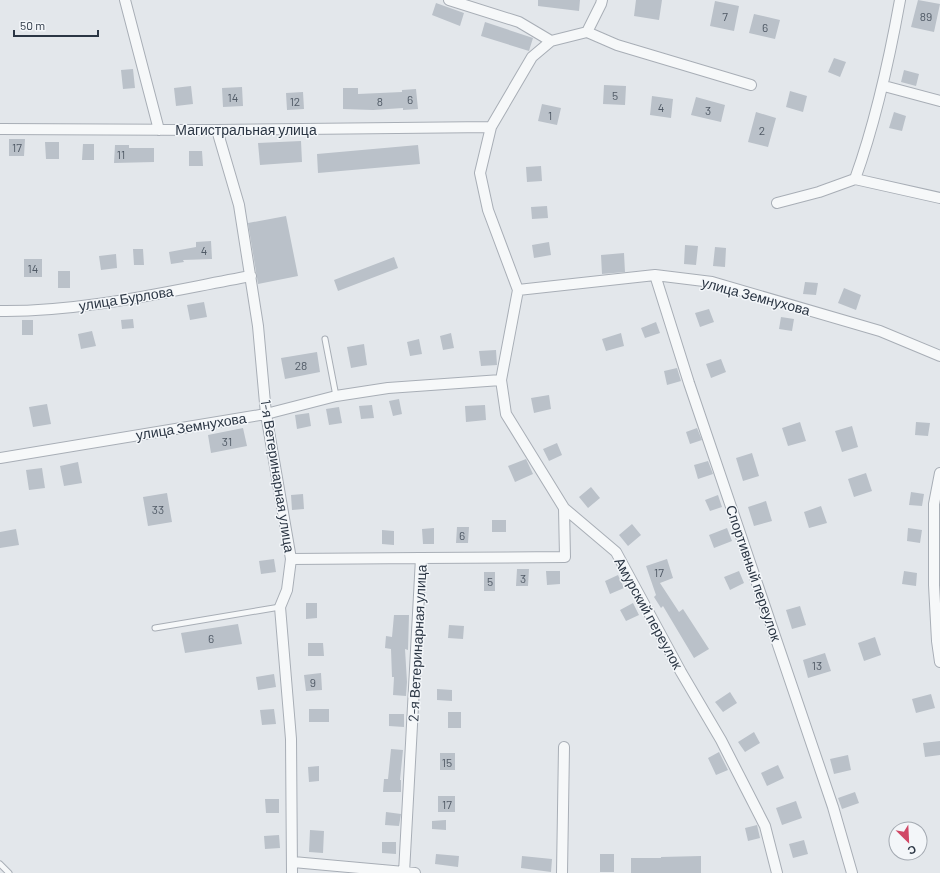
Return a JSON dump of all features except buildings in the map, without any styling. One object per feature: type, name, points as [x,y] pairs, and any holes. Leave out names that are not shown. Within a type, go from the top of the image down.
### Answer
[{"type":"street","points":[[125,0],[159,130]]},
{"type":"street","points":[[449,0],[519,22],[551,41]]},
{"type":"street","points":[[586,32],[602,0]]},
{"type":"street","points":[[855,179],[884,86],[900,0]]},
{"type":"street","points":[[518,290],[488,210],[480,173],[492,127],[532,57],[551,41],[586,32],[616,45],[751,85]]},
{"type":"street","points":[[884,86],[940,101]]},
{"type":"street","name":"Магистральная улица","points":[[0,129],[217,130],[492,127]]},
{"type":"street","name":"1-я Ветеринарная улица","points":[[217,130],[239,205],[258,326],[266,414],[291,559],[287,590],[280,607],[291,739],[292,873]]},
{"type":"street","points":[[777,203],[819,192],[855,179],[940,198]]},
{"type":"street","name":"улица Земнухова","points":[[518,290],[655,274],[712,282],[880,331],[940,356]]},
{"type":"street","name":"Спортивный переулок","points":[[655,274],[830,800],[852,873]]},
{"type":"street","name":"улица Бурлова","points":[[0,311],[86,306],[251,276]]},
{"type":"street","name":"Амурский переулок","points":[[518,290],[501,380],[506,414],[564,508],[616,552],[721,740],[765,826],[777,873]]},
{"type":"street","name":"улица Земнухова","points":[[0,458],[266,414],[336,396],[388,388],[501,380]]},
{"type":"street","points":[[940,473],[934,504],[934,585],[937,641],[940,662]]},
{"type":"street","name":"2-я Ветеринарная улица","points":[[404,872],[421,558],[565,557],[564,508]]},
{"type":"street","points":[[291,559],[421,558]]},
{"type":"street","points":[[562,873],[564,748]]},
{"type":"street","points":[[293,862],[415,873]]},
{"type":"lane","points":[[325,339],[336,396]]},
{"type":"lane","points":[[155,628],[280,607]]},
{"type":"lane","points":[[0,864],[9,873]]}]
